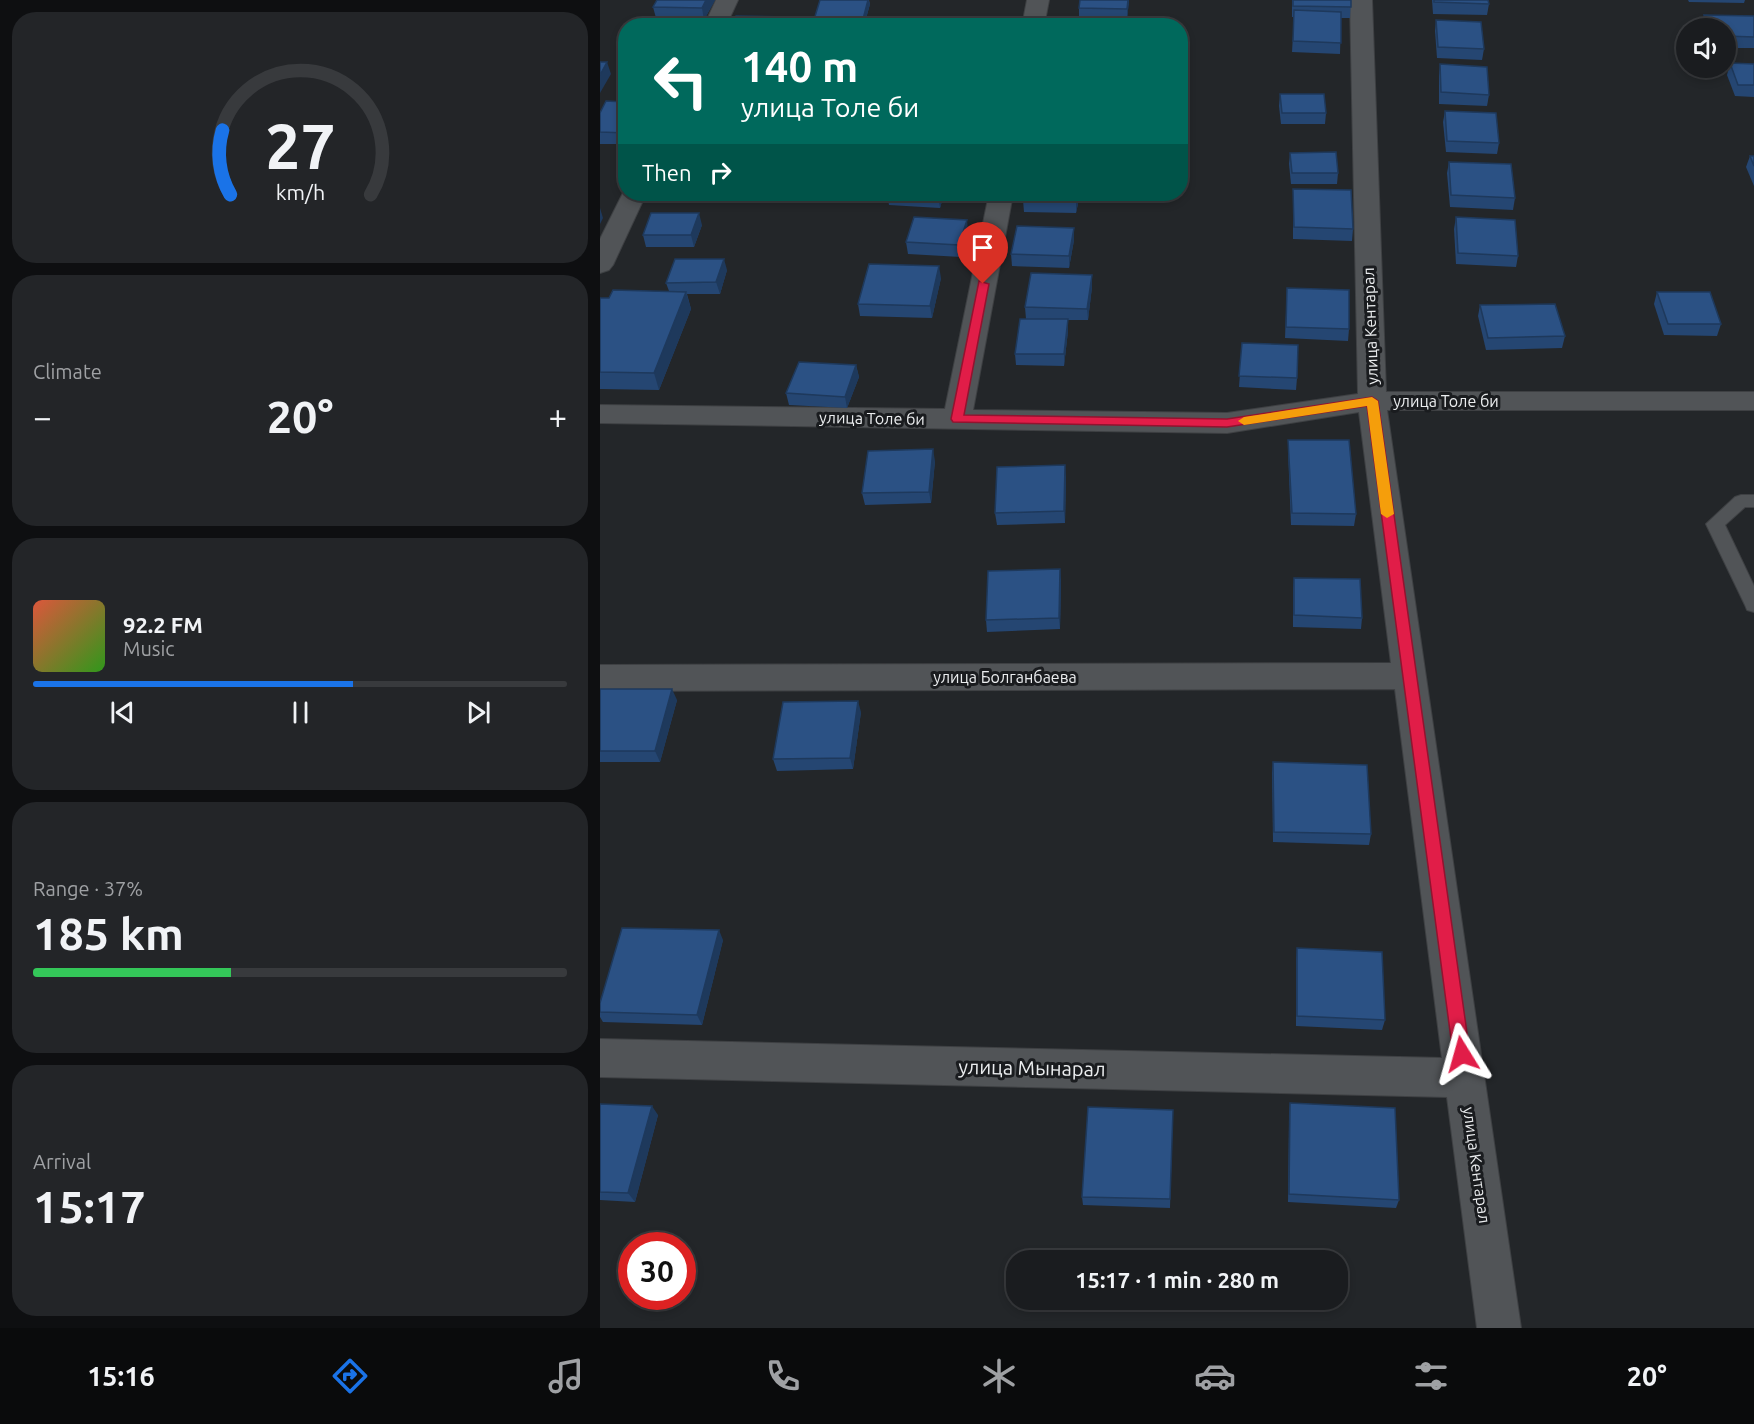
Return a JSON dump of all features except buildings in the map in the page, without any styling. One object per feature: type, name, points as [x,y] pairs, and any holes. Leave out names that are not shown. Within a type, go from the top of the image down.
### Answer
[{"type":"street","points":[[719,18],[727,0]]},
{"type":"street","points":[[1035,18],[1038,0]]},
{"type":"street","name":"улица Кентарал","points":[[1361,0],[1372,401],[1499,1328]]},
{"type":"street","points":[[600,265],[631,201]]},
{"type":"street","points":[[957,419],[999,201]]},
{"type":"street","name":"улица Толе би","points":[[600,414],[1227,423],[1372,401],[1754,401]]},
{"type":"street","name":"улица Болганбаева","points":[[600,678],[1410,676]]},
{"type":"street","name":"улица Мынарал","points":[[600,1058],[1465,1078]]},
{"type":"lane","points":[[1754,501],[1741,501],[1715,524],[1754,606]]},
{"type":"slow traffic","points":[[1244,421],[1372,401],[1387,514]]},
{"type":"route","points":[[983,284],[957,419],[1227,423],[1372,401],[1462,1054]]}]
